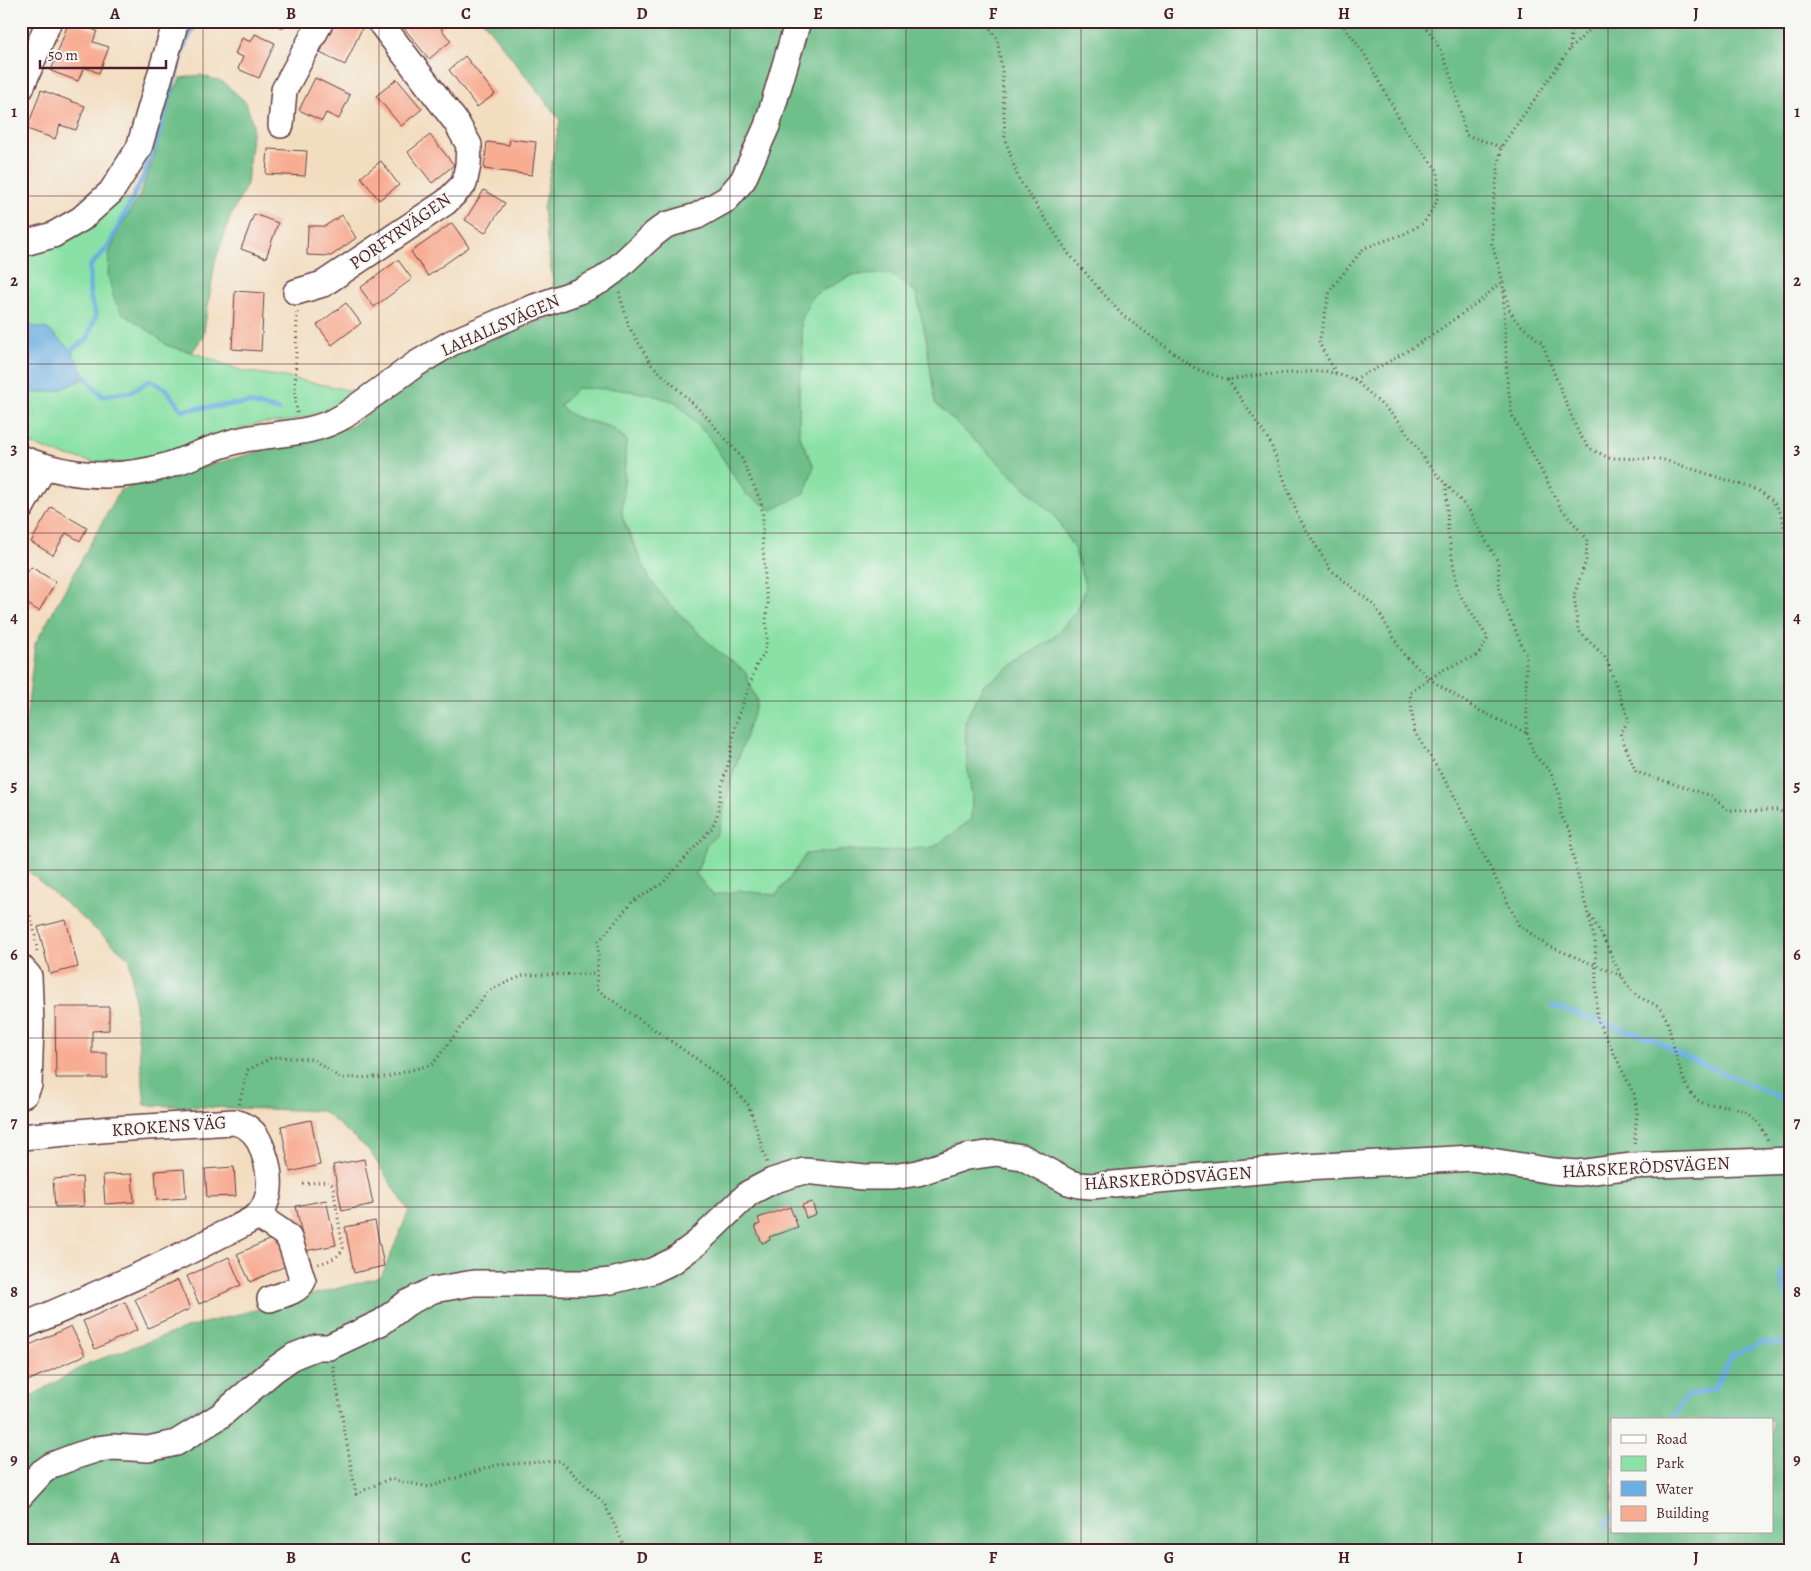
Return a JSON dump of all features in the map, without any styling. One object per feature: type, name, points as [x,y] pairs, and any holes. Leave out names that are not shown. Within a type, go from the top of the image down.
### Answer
[{"type":"street","points":[[21,88],[49,21]]},
{"type":"street","points":[[21,244],[53,235],[81,219],[111,192],[139,148],[176,21]]},
{"type":"street","points":[[281,125],[284,90],[321,21]]},
{"type":"street","name":"PORFYRVÄGEN","points":[[296,292],[323,284],[446,202],[464,184],[468,165],[469,145],[456,122],[379,21]]},
{"type":"street","name":"LAHALLSVÄGEN","points":[[21,458],[44,467],[95,475],[131,474],[167,466],[241,440],[316,429],[344,416],[416,364],[451,343],[512,316],[580,290],[613,272],[666,225],[707,211],[727,199],[743,180],[767,126],[798,21]]},
{"type":"street","points":[[21,508],[44,467]]},
{"type":"street","points":[[21,967],[29,976],[31,1024],[30,1085],[25,1094],[21,1096]]},
{"type":"street","name":"KROKENS VÄG","points":[[21,1137],[112,1129],[234,1122],[245,1125],[253,1132],[263,1149],[268,1169],[270,1184],[267,1201],[258,1216]]},
{"type":"street","name":"HÅRSKERÖDSVÄGEN","points":[[21,1495],[42,1472],[52,1465],[76,1456],[98,1449],[113,1447],[148,1448],[176,1443],[220,1416],[274,1370],[294,1356],[317,1347],[329,1347],[382,1322],[408,1303],[433,1290],[474,1283],[590,1283],[610,1281],[652,1271],[673,1261],[697,1243],[749,1193],[772,1181],[804,1171],[864,1177],[892,1177],[918,1173],[966,1157],[996,1153],[1022,1157],[1068,1182],[1091,1186],[1120,1185],[1305,1167],[1473,1158],[1552,1171],[1578,1173],[1632,1166],[1778,1161]]},
{"type":"street","points":[[21,1327],[171,1262],[258,1216],[289,1238],[303,1281],[301,1286],[296,1289],[270,1299]]},
{"type":"path","points":[[984,21],[997,38],[1002,70],[1005,138],[1018,178],[1069,254],[1122,315],[1196,369],[1228,380],[1257,375],[1324,371],[1354,379],[1398,420],[1427,463],[1469,510],[1498,562],[1500,595],[1526,655],[1527,733],[1534,755],[1550,771],[1559,793],[1561,816],[1572,834],[1571,849],[1595,941],[1597,1019],[1634,1094],[1637,1113],[1632,1166]]},
{"type":"path","points":[[1252,21],[1270,26],[1304,21]]},
{"type":"path","points":[[1336,374],[1319,342],[1330,290],[1364,248],[1404,234],[1424,223],[1437,200],[1438,171],[1406,131],[1364,53],[1340,21]]},
{"type":"path","points":[[1420,21],[1429,30],[1447,68],[1466,135],[1501,147]]},
{"type":"path","points":[[1569,21],[1571,31],[1570,49]]},
{"type":"path","points":[[1599,21],[1570,49],[1501,147],[1492,213],[1492,244],[1509,309],[1516,321],[1542,343],[1578,432],[1589,448],[1609,458],[1660,459],[1758,490],[1773,501],[1782,515],[1789,546],[1788,593],[1790,599]]},
{"type":"path","points":[[613,272],[629,327],[652,365],[705,415],[741,457],[761,502],[764,584],[768,603],[765,626],[767,638],[764,655],[757,664],[734,726],[730,758],[722,785],[717,816],[712,828],[663,883],[633,901],[599,941],[596,988],[698,1060],[734,1088],[749,1106],[772,1181]]},
{"type":"path","points":[[1354,379],[1378,368],[1411,348],[1478,302],[1503,281]]},
{"type":"path","points":[[1503,281],[1507,379],[1512,415],[1561,508],[1587,539],[1586,560],[1574,595],[1578,630],[1606,658],[1629,720],[1620,733],[1636,772],[1709,794],[1728,810],[1779,810],[1790,818]]},
{"type":"path","points":[[296,292],[298,308],[295,393],[299,432]]},
{"type":"path","points":[[1228,380],[1270,442],[1298,516],[1330,569],[1375,606],[1404,655],[1430,679],[1476,709],[1527,733]]},
{"type":"path","points":[[1446,484],[1448,532],[1458,592],[1488,638],[1478,655],[1441,670],[1410,694],[1414,731],[1452,792],[1519,925],[1548,946],[1622,976]]},
{"type":"path","points":[[1587,912],[1606,942],[1622,976],[1633,993],[1661,1010],[1667,1020],[1686,1086],[1695,1098],[1709,1105],[1741,1109],[1753,1117],[1762,1126],[1778,1161]]},
{"type":"path","points":[[234,1122],[248,1070],[273,1058],[312,1059],[340,1078],[386,1077],[433,1064],[488,991],[524,976],[596,974]]},
{"type":"path","points":[[300,1269],[336,1257],[342,1252],[343,1248],[341,1227],[331,1182],[303,1184]]},
{"type":"path","points":[[329,1347],[356,1494],[389,1478],[429,1487],[496,1465],[560,1461],[604,1503],[625,1547],[624,1550]]},
{"type":"green space","points":[[483,21],[1790,21],[1790,1550],[21,1550],[21,1402],[89,1363],[189,1327],[381,1277],[409,1211],[369,1150],[323,1111],[145,1105],[130,959],[21,865],[21,765],[35,644],[120,490],[352,426],[397,391],[462,351],[557,314],[543,209],[560,120]],"holes":[[[890,274],[916,292],[926,337],[935,403],[1055,516],[1075,550],[1086,588],[1078,609],[1054,637],[983,686],[965,721],[967,763],[972,798],[971,820],[934,847],[880,852],[851,850],[806,854],[776,895],[741,891],[713,895],[696,874],[707,844],[718,834],[732,776],[757,702],[745,672],[715,649],[668,603],[649,578],[622,516],[626,439],[610,427],[575,417],[559,406],[577,388],[616,389],[649,394],[676,402],[709,437],[746,494],[772,510],[805,493],[814,466],[799,436],[799,385],[803,362],[801,321],[812,296],[852,275]]]},
{"type":"green space","points":[[200,75],[223,82],[246,102],[253,125],[247,184],[230,218],[215,262],[203,337],[192,352],[168,346],[122,313],[114,299],[108,275],[109,254],[120,228],[138,199],[154,157],[172,94],[181,78]]},
{"type":"green space","points":[[138,199],[120,228],[109,254],[151,332],[168,346],[192,352],[243,371],[285,377],[362,393],[334,408],[290,421],[257,424],[176,451],[126,463],[95,462],[62,455],[21,440],[21,258],[65,240],[116,201]]},
{"type":"green space","points":[[890,274],[916,292],[926,337],[997,461],[1055,516],[1075,550],[1086,588],[1078,609],[1054,637],[983,686],[965,722],[967,763],[972,798],[971,820],[935,847],[880,852],[851,850],[806,854],[776,895],[741,891],[713,895],[696,874],[707,844],[718,834],[732,776],[757,702],[745,672],[715,649],[668,603],[649,578],[622,516],[626,439],[610,427],[575,417],[559,407],[577,388],[616,389],[649,394],[676,402],[709,437],[746,494],[814,466],[799,436],[799,385],[803,362],[801,321],[812,296],[852,275]]},
{"type":"water","points":[[21,324],[48,329],[71,350],[86,378],[57,391],[21,394]]},
{"type":"building","points":[[69,21],[97,31],[93,42],[109,47],[99,73],[84,67],[78,81],[51,71]]},
{"type":"building","points":[[269,21],[286,21],[283,28]]},
{"type":"building","points":[[335,21],[352,21],[363,26],[345,65],[320,53]]},
{"type":"building","points":[[412,21],[450,21],[441,29],[451,41],[429,59],[404,28]]},
{"type":"building","points":[[255,34],[275,43],[259,78],[238,69],[243,57],[235,54],[242,38],[251,42]]},
{"type":"building","points":[[465,56],[495,94],[477,107],[449,70]]},
{"type":"building","points":[[315,78],[350,95],[339,119],[326,113],[322,121],[299,110]]},
{"type":"building","points":[[397,79],[422,109],[401,126],[376,96]]},
{"type":"building","points":[[41,90],[85,106],[76,130],[60,125],[55,139],[27,129]]},
{"type":"building","points":[[430,135],[454,165],[432,183],[408,152]]},
{"type":"building","points":[[510,139],[536,142],[532,175],[484,169],[487,142],[509,145]]},
{"type":"building","points":[[268,149],[307,151],[305,176],[266,174]]},
{"type":"building","points":[[381,161],[399,185],[379,200],[361,177]]},
{"type":"building","points":[[484,190],[505,203],[485,233],[465,220]]},
{"type":"building","points":[[254,214],[278,223],[266,258],[241,249]]},
{"type":"building","points":[[342,215],[356,238],[331,256],[307,255],[308,226],[325,226]]},
{"type":"building","points":[[452,223],[469,247],[428,276],[411,252]]},
{"type":"building","points":[[398,260],[412,279],[374,307],[360,288]]},
{"type":"building","points":[[235,291],[264,293],[261,351],[232,349]]},
{"type":"building","points":[[346,303],[361,323],[332,345],[317,325]]},
{"type":"building","points":[[51,507],[87,528],[80,541],[66,533],[53,555],[31,542]]},
{"type":"building","points":[[31,567],[56,582],[39,611],[21,600],[21,583]]},
{"type":"building","points":[[66,920],[78,967],[50,974],[38,927]]},
{"type":"building","points":[[55,1007],[109,1007],[109,1030],[92,1031],[92,1053],[107,1053],[107,1078],[56,1078]]},
{"type":"building","points":[[311,1120],[320,1165],[290,1172],[281,1126]]},
{"type":"building","points":[[364,1159],[373,1204],[342,1211],[333,1165]]},
{"type":"building","points":[[234,1167],[236,1196],[207,1197],[205,1169]]},
{"type":"building","points":[[184,1169],[186,1198],[157,1200],[155,1171]]},
{"type":"building","points":[[132,1174],[134,1202],[105,1204],[103,1175]]},
{"type":"building","points":[[82,1177],[84,1206],[55,1207],[53,1179]]},
{"type":"building","points":[[326,1200],[336,1245],[305,1251],[296,1206]]},
{"type":"building","points":[[812,1202],[816,1214],[806,1218],[802,1205]]},
{"type":"building","points":[[790,1207],[798,1227],[769,1237],[770,1240],[762,1243],[755,1226],[760,1224],[758,1218]]},
{"type":"building","points":[[375,1221],[384,1266],[354,1273],[345,1227]]},
{"type":"building","points":[[280,1235],[292,1263],[250,1282],[237,1254]]},
{"type":"building","points":[[229,1257],[241,1285],[199,1304],[187,1276]]},
{"type":"building","points":[[178,1280],[190,1309],[148,1328],[135,1299]]},
{"type":"building","points":[[125,1302],[137,1330],[95,1349],[83,1321]]},
{"type":"building","points":[[71,1326],[85,1355],[21,1384],[21,1349]]},
{"type":"waterway","points":[[71,350],[87,339],[96,315],[90,296],[90,266],[109,246],[143,177],[156,143],[183,49],[197,21]]},
{"type":"waterway","points":[[86,378],[102,396],[131,392],[150,380],[166,389],[182,410],[250,403],[279,410]]},
{"type":"waterway","points":[[1552,1006],[1656,1040],[1677,1053],[1790,1102]]},
{"type":"waterway","points":[[1790,1259],[1780,1273],[1790,1305]]},
{"type":"waterway","points":[[1673,1418],[1685,1397],[1715,1388],[1732,1356],[1760,1343],[1784,1343],[1790,1336]]},
{"type":"waterway","points":[[1604,1526],[1611,1518]]}]
